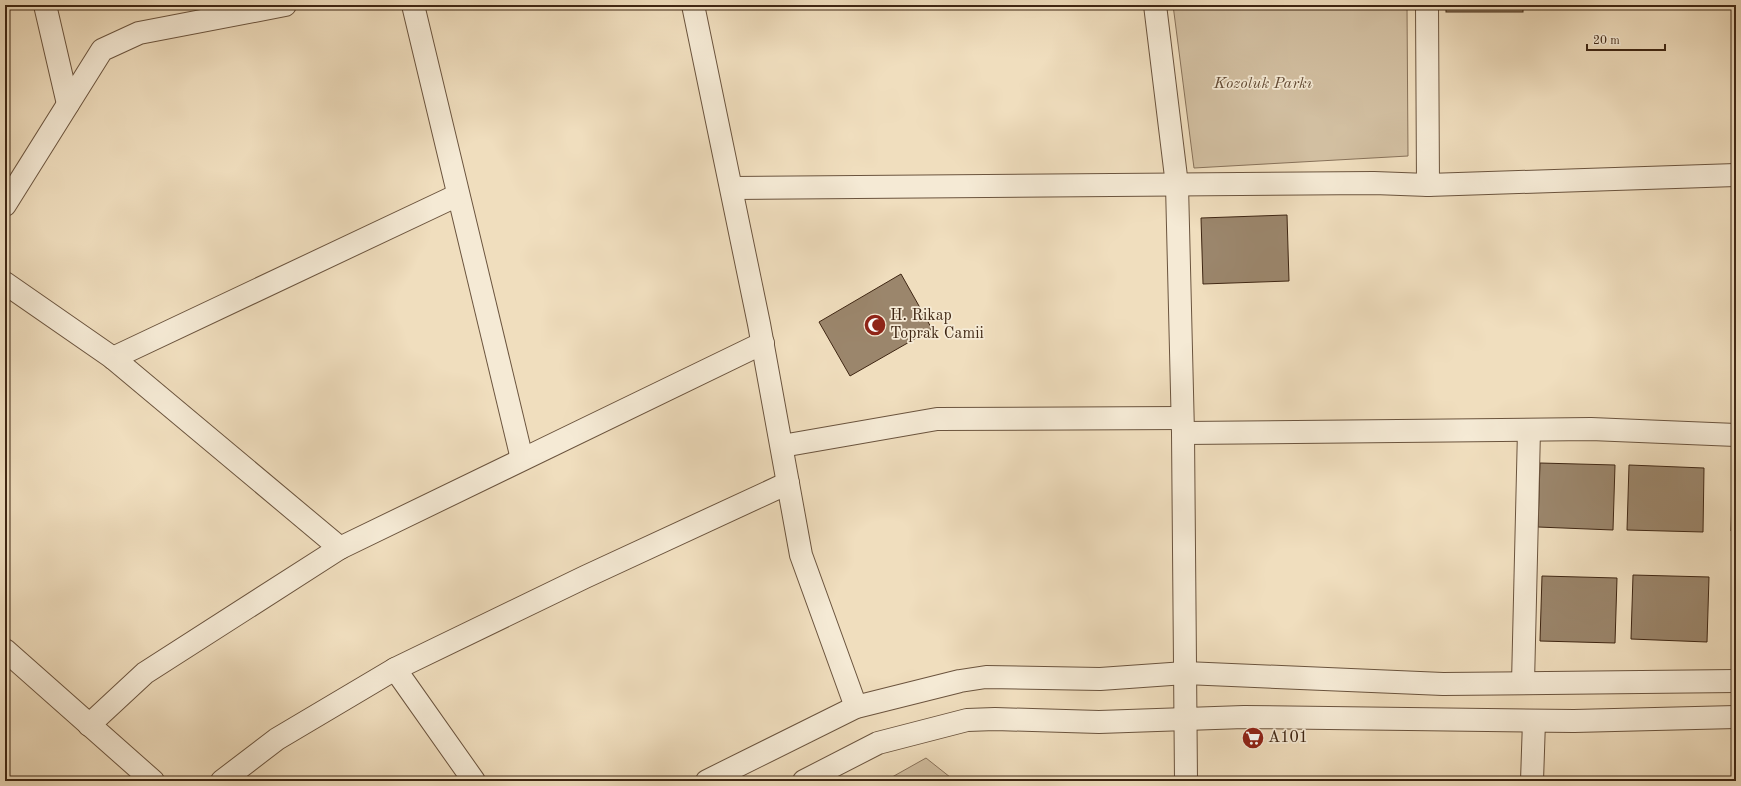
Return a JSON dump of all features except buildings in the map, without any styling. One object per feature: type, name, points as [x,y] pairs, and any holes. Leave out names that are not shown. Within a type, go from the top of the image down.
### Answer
[{"type":"street","points":[[45,5],[68,104]]},
{"type":"street","points":[[5,205],[102,50],[139,33],[285,5]]},
{"type":"street","points":[[413,5],[522,459]]},
{"type":"street","points":[[693,5],[732,188],[782,446],[801,555],[856,708]]},
{"type":"street","points":[[1155,5],[1177,185],[1182,426],[1186,781]]},
{"type":"street","points":[[1427,5],[1428,184]]},
{"type":"street","points":[[732,188],[1374,183],[1428,184],[1736,175]]},
{"type":"street","points":[[113,358],[458,195]]},
{"type":"street","points":[[5,283],[113,358],[340,548]]},
{"type":"street","points":[[89,725],[145,673],[340,548],[762,343]]},
{"type":"street","points":[[782,446],[937,419],[1182,426],[1529,430],[1591,429],[1736,435]]},
{"type":"street","points":[[1523,683],[1529,430]]},
{"type":"street","points":[[222,781],[277,739],[395,669],[585,577],[788,483]]},
{"type":"street","points":[[5,650],[153,781]]},
{"type":"street","points":[[395,669],[474,781]]},
{"type":"street","points":[[707,781],[856,708],[960,681],[986,677],[1100,679],[1185,673],[1443,684],[1736,681]]},
{"type":"street","points":[[804,781],[878,743],[967,720],[995,719],[1099,722],[1244,717],[1534,720],[1736,717]]},
{"type":"street","points":[[1532,781],[1534,720]]},
{"type":"green space","name":"Kozoluk Parkı","points":[[1173,5],[1407,5],[1408,156],[1194,168]]},
{"type":"green space","points":[[926,758],[955,781],[885,781]]},
{"type":"place","name":"H. Rikap Toprak Camii","points":[[875,325]]},
{"type":"place","name":"A101","points":[[1253,738]]}]
